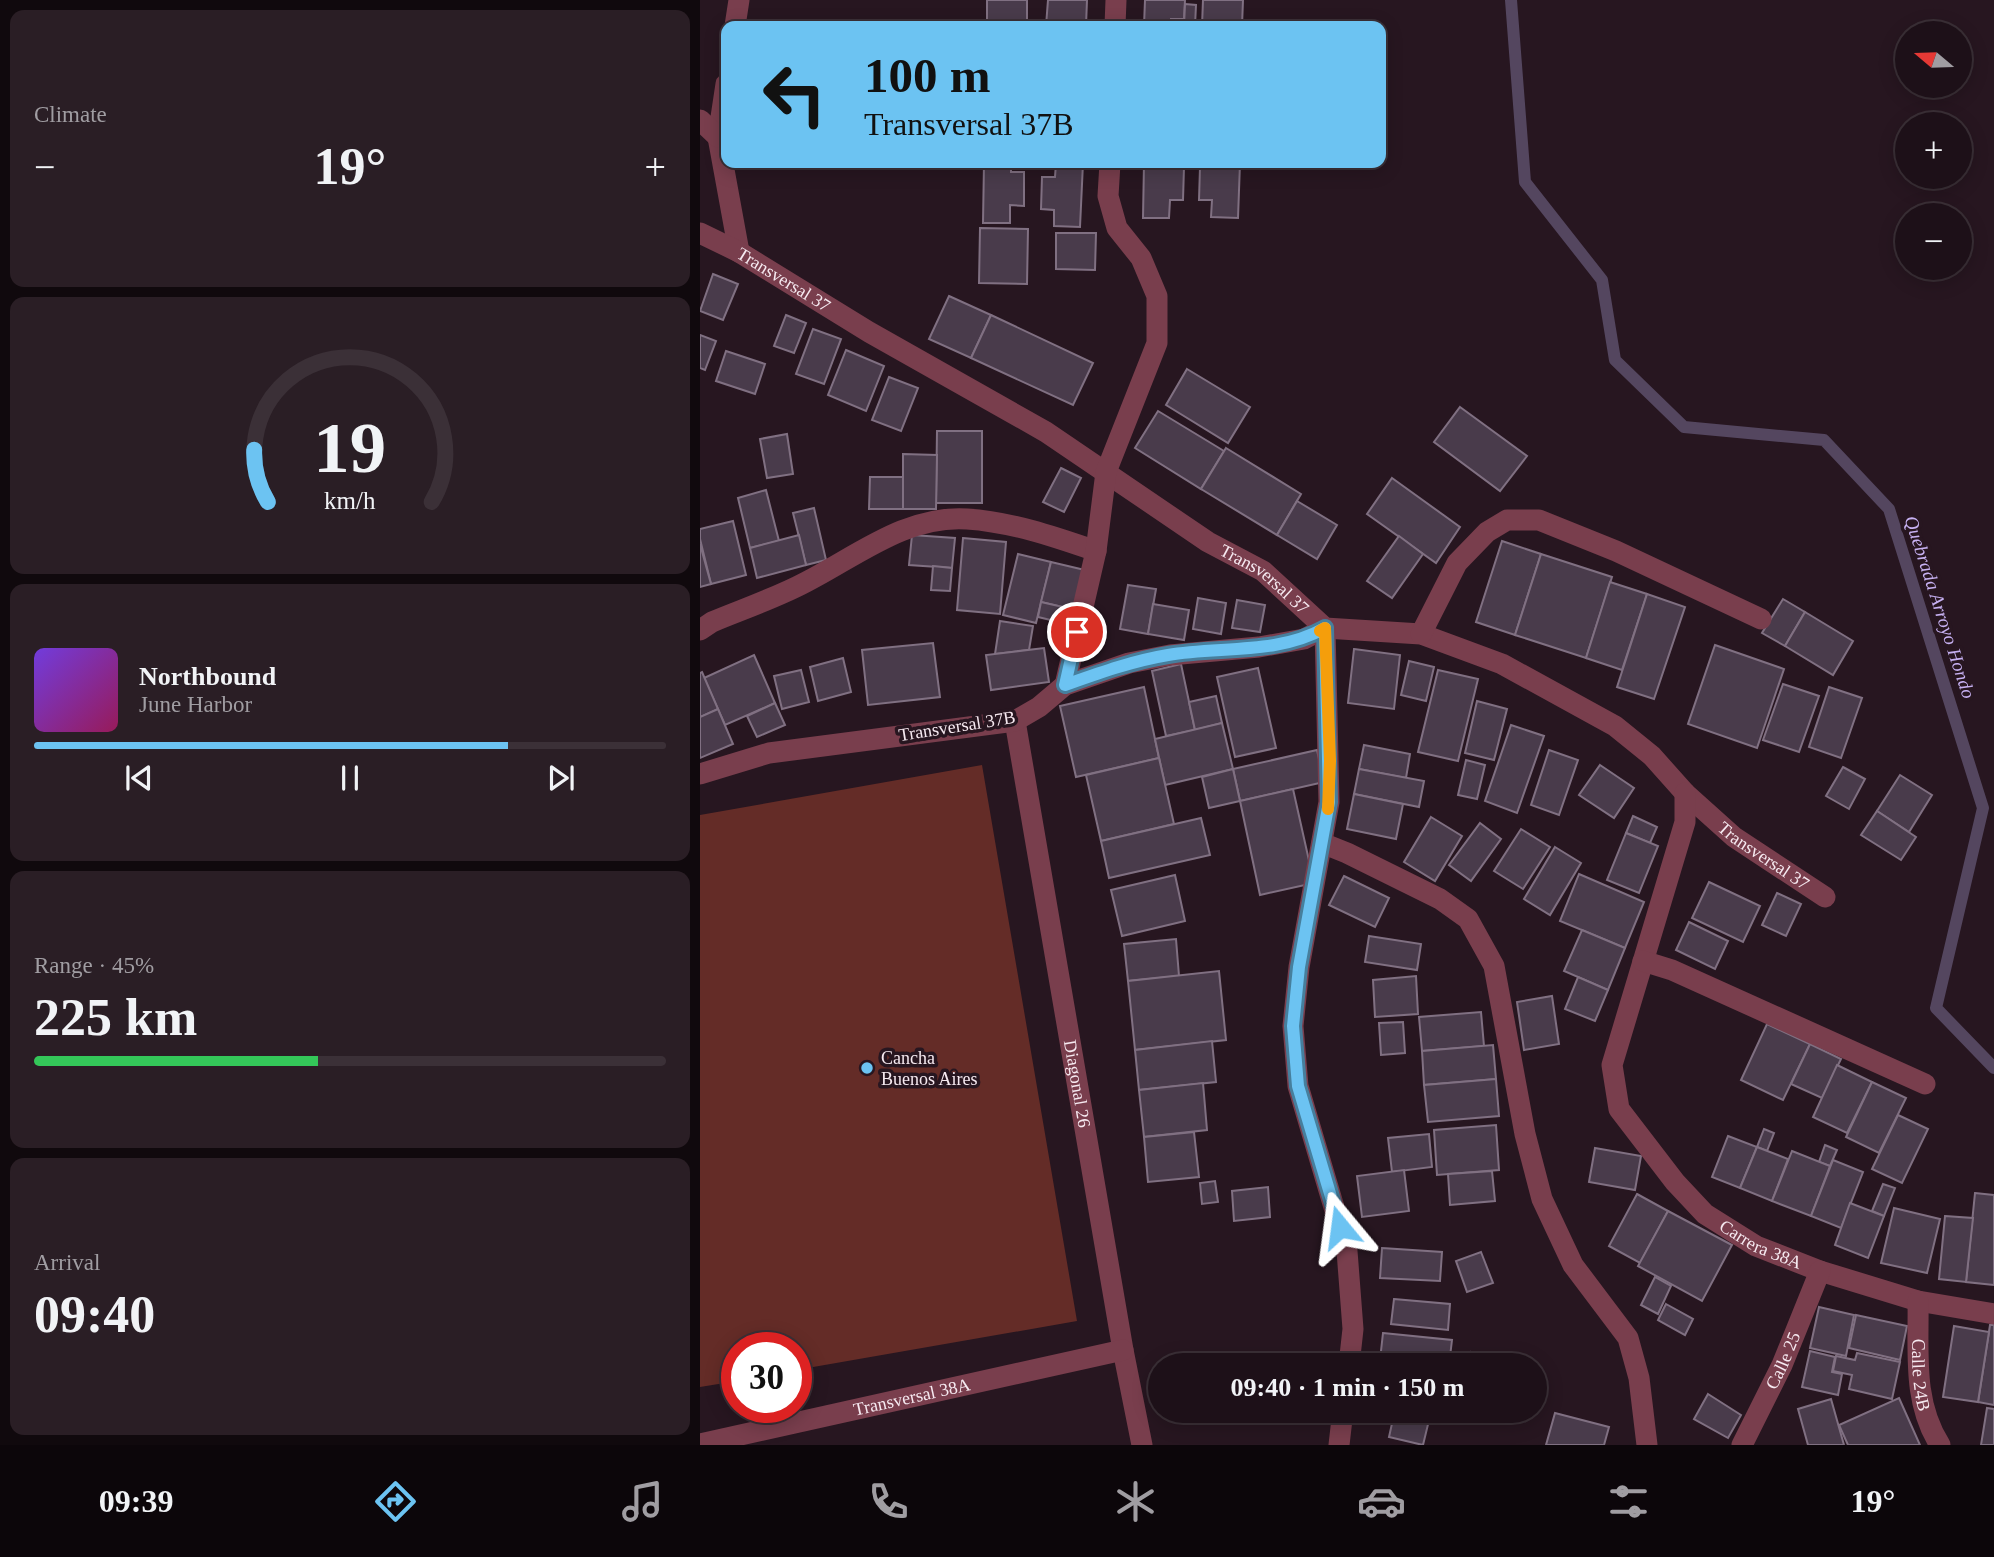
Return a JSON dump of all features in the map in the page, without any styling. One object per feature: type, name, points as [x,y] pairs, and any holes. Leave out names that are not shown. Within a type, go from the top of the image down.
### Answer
[{"type":"street","points":[[736,21],[739,0]]},
{"type":"street","points":[[1115,21],[1116,0]]},
{"type":"street","points":[[721,116],[718,136],[721,153]]},
{"type":"street","points":[[700,120],[718,136]]},
{"type":"street","points":[[724,168],[738,252]]},
{"type":"street","points":[[1065,685],[1096,551],[1106,472],[1157,343],[1157,296],[1141,258],[1117,228],[1108,196],[1110,168]]},
{"type":"street","name":"Transversal 37","points":[[700,233],[738,252],[869,332],[1046,432],[1208,541],[1263,571],[1325,628],[1421,634],[1502,664],[1615,726],[1652,756],[1685,793],[1734,837],[1825,897]]},
{"type":"street","points":[[700,630],[712,622],[805,583],[879,539],[928,522],[967,519],[1034,530],[1096,551]]},
{"type":"street","points":[[1421,634],[1457,563],[1487,532],[1507,520],[1538,520],[1552,525],[1616,551],[1761,619]]},
{"type":"street","points":[[1325,628],[1329,802],[1299,967],[1293,1026],[1298,1086],[1347,1251],[1353,1329],[1350,1353]]},
{"type":"street","name":"Transversal 37B","points":[[700,774],[769,753],[1016,721],[1039,707],[1065,685],[1129,663],[1170,655],[1259,647],[1304,639],[1325,628]]},
{"type":"street","name":"Diagonal 26","points":[[1016,721],[1123,1350],[1142,1445]]},
{"type":"street","points":[[1685,793],[1685,822],[1643,961],[1672,970],[1925,1084]]},
{"type":"street","points":[[1322,843],[1440,899],[1468,919],[1494,966],[1525,1135],[1542,1199],[1573,1265],[1628,1338],[1639,1378],[1647,1445]]},
{"type":"street","name":"Carrera 38A","points":[[1643,961],[1612,1065],[1619,1109],[1675,1182],[1705,1214],[1756,1245],[1820,1271],[1918,1301],[1994,1314]]},
{"type":"street","name":"Calle 25","points":[[1742,1445],[1782,1365],[1820,1271]]},
{"type":"street","name":"Calle 24B","points":[[1918,1301],[1920,1397],[1940,1445]]},
{"type":"street","name":"Transversal 38A","points":[[700,1444],[1123,1350]]},
{"type":"street","points":[[1339,1445],[1342,1423]]},
{"type":"shaded area","name":"Cancha Buenos Aires","points":[[982,765],[1077,1321],[812,1367],[812,1332],[721,1332],[721,1384],[700,1387],[700,815]]},
{"type":"building","points":[[987,0],[1027,0],[1027,21],[987,21]]},
{"type":"building","points":[[1048,0],[1087,0],[1086,21],[1046,21]]},
{"type":"building","points":[[1145,0],[1185,0],[1184,19],[1144,21]]},
{"type":"building","points":[[1203,0],[1243,0],[1242,21],[1202,21]]},
{"type":"building","points":[[1185,4],[1196,5],[1195,21],[1184,21]]},
{"type":"building","points":[[984,168],[1011,168],[1011,172],[1024,172],[1024,206],[1010,205],[1010,223],[983,223]]},
{"type":"building","points":[[1056,168],[1083,168],[1080,227],[1054,226],[1054,210],[1041,209],[1042,177],[1055,177]]},
{"type":"building","points":[[1144,168],[1184,168],[1183,200],[1170,200],[1169,218],[1143,218]]},
{"type":"building","points":[[1200,168],[1240,168],[1238,218],[1211,217],[1212,200],[1199,200]]},
{"type":"building","points":[[980,228],[1028,229],[1027,284],[979,283]]},
{"type":"building","points":[[1056,233],[1096,233],[1095,270],[1056,269]]},
{"type":"building","points":[[713,274],[738,284],[723,320],[700,311]]},
{"type":"building","points":[[949,296],[991,315],[971,358],[929,339]]},
{"type":"building","points":[[786,315],[806,323],[794,353],[774,346]]},
{"type":"building","points":[[991,315],[1093,363],[1073,405],[971,358]]},
{"type":"building","points":[[813,329],[841,339],[824,384],[796,374]]},
{"type":"building","points":[[700,335],[716,341],[705,370],[700,368]]},
{"type":"building","points":[[846,350],[884,366],[866,411],[828,395]]},
{"type":"building","points":[[726,351],[765,364],[755,394],[716,381]]},
{"type":"building","points":[[1187,369],[1250,407],[1228,443],[1166,405]]},
{"type":"building","points":[[889,377],[918,388],[901,431],[872,420]]},
{"type":"building","points":[[1460,407],[1527,456],[1500,491],[1434,442]]},
{"type":"building","points":[[1158,411],[1224,451],[1201,489],[1135,448]]},
{"type":"building","points":[[937,431],[982,431],[982,503],[936,503]]},
{"type":"building","points":[[787,434],[793,474],[767,478],[760,439]]},
{"type":"building","points":[[1226,448],[1301,494],[1277,535],[1201,489]]},
{"type":"building","points":[[903,454],[937,455],[936,509],[903,509]]},
{"type":"building","points":[[1061,468],[1081,478],[1064,512],[1043,502]]},
{"type":"building","points":[[870,477],[903,477],[903,509],[869,509]]},
{"type":"building","points":[[1392,478],[1460,527],[1436,563],[1367,514]]},
{"type":"building","points":[[766,490],[779,541],[750,548],[738,498]]},
{"type":"building","points":[[1297,501],[1337,525],[1317,559],[1277,535]]},
{"type":"building","points":[[814,508],[826,560],[806,565],[793,513]]},
{"type":"building","points":[[733,521],[746,575],[711,584],[700,529]]},
{"type":"building","points":[[799,535],[806,565],[757,578],[750,548]]},
{"type":"building","points":[[912,535],[955,538],[952,568],[909,565]]},
{"type":"building","points":[[1399,536],[1423,554],[1392,598],[1367,581]]},
{"type":"building","points":[[963,538],[1006,542],[1000,614],[957,610]]},
{"type":"building","points":[[1502,541],[1541,554],[1515,635],[1476,622]]},
{"type":"building","points":[[700,544],[711,584],[700,587]]},
{"type":"building","points":[[1018,554],[1051,562],[1036,623],[1003,615]]},
{"type":"building","points":[[1541,554],[1612,577],[1586,658],[1515,635]]},
{"type":"building","points":[[1051,562],[1089,571],[1079,611],[1041,602]]},
{"type":"building","points":[[933,566],[952,568],[950,591],[931,590]]},
{"type":"building","points":[[1610,582],[1647,594],[1622,670],[1586,658]]},
{"type":"building","points":[[1128,585],[1156,589],[1148,634],[1120,629]]},
{"type":"building","points":[[1647,594],[1685,607],[1654,699],[1617,687]]},
{"type":"building","points":[[1198,598],[1226,603],[1221,634],[1193,629]]},
{"type":"building","points":[[1783,599],[1805,612],[1785,646],[1762,633]]},
{"type":"building","points":[[1237,600],[1265,605],[1260,632],[1232,628]]},
{"type":"building","points":[[1041,602],[1063,607],[1059,622],[1038,617]]},
{"type":"building","points":[[1153,604],[1189,610],[1184,640],[1148,634]]},
{"type":"building","points":[[1805,612],[1853,641],[1833,675],[1785,646]]},
{"type":"building","points":[[1000,621],[1033,626],[1029,650],[995,654]]},
{"type":"building","points":[[933,643],[940,697],[868,705],[862,650]]},
{"type":"building","points":[[1715,645],[1784,669],[1757,748],[1688,724]]},
{"type":"building","points":[[1044,648],[1049,682],[991,690],[986,655]]},
{"type":"building","points":[[1354,649],[1400,655],[1394,709],[1348,703]]},
{"type":"building","points":[[754,655],[775,703],[725,725],[704,678]]},
{"type":"building","points":[[843,658],[851,692],[818,701],[810,667]]},
{"type":"building","points":[[1409,661],[1434,667],[1426,701],[1401,695]]},
{"type":"building","points":[[1181,664],[1195,730],[1166,736],[1152,671]]},
{"type":"building","points":[[1258,668],[1276,748],[1235,757],[1217,677]]},
{"type":"building","points":[[801,670],[809,702],[782,709],[774,676]]},
{"type":"building","points":[[1438,670],[1478,679],[1458,761],[1418,752]]},
{"type":"building","points":[[702,672],[718,709],[700,717],[700,673]]},
{"type":"building","points":[[1783,684],[1819,696],[1799,752],[1763,740]]},
{"type":"building","points":[[1144,687],[1159,758],[1076,777],[1060,706]]},
{"type":"building","points":[[1829,687],[1862,698],[1841,758],[1809,747]]},
{"type":"building","points":[[1216,696],[1222,723],[1195,730],[1189,702]]},
{"type":"building","points":[[1477,701],[1507,709],[1494,760],[1465,753]]},
{"type":"building","points":[[775,703],[785,725],[757,737],[747,716]]},
{"type":"building","points":[[718,709],[733,744],[700,758],[700,717]]},
{"type":"building","points":[[1222,723],[1233,769],[1165,785],[1155,739]]},
{"type":"building","points":[[1511,725],[1544,736],[1517,813],[1485,801]]},
{"type":"building","points":[[1364,745],[1410,754],[1406,778],[1359,769]]},
{"type":"building","points":[[1317,750],[1324,782],[1240,801],[1233,769]]},
{"type":"building","points":[[1549,750],[1578,760],[1559,815],[1531,805]]},
{"type":"building","points":[[1159,758],[1174,824],[1101,841],[1086,775]]},
{"type":"building","points":[[1466,760],[1485,765],[1477,799],[1458,795]]},
{"type":"building","points":[[1600,765],[1634,788],[1614,818],[1579,795]]},
{"type":"building","points":[[1843,767],[1865,779],[1849,809],[1826,796]]},
{"type":"building","points":[[1233,769],[1240,801],[1209,808],[1202,777]]},
{"type":"building","points":[[1359,769],[1424,781],[1419,807],[1354,794]]},
{"type":"building","points":[[1900,775],[1932,795],[1909,832],[1877,811]]},
{"type":"building","points":[[1293,789],[1314,883],[1260,895],[1240,801]]},
{"type":"building","points":[[1354,794],[1403,804],[1396,839],[1347,829]]},
{"type":"building","points":[[1877,811],[1916,837],[1901,860],[1861,835]]},
{"type":"building","points":[[1633,816],[1657,827],[1650,843],[1626,833]]},
{"type":"building","points":[[1431,817],[1462,836],[1435,881],[1404,862]]},
{"type":"building","points":[[1201,818],[1210,855],[1109,878],[1101,841]]},
{"type":"building","points":[[1480,823],[1501,839],[1471,881],[1449,865]]},
{"type":"building","points":[[1521,829],[1550,847],[1523,889],[1494,871]]},
{"type":"building","points":[[1626,833],[1658,846],[1639,893],[1607,880]]},
{"type":"building","points":[[1555,847],[1581,863],[1550,915],[1524,899]]},
{"type":"building","points":[[1579,874],[1644,902],[1625,948],[1560,921]]},
{"type":"building","points":[[1175,875],[1185,921],[1122,936],[1111,890]]},
{"type":"building","points":[[1344,876],[1389,898],[1375,927],[1329,905]]},
{"type":"building","points":[[1709,882],[1760,906],[1743,942],[1692,918]]},
{"type":"building","points":[[1777,893],[1801,904],[1786,936],[1762,925]]},
{"type":"building","points":[[1689,922],[1728,941],[1715,969],[1676,950]]},
{"type":"building","points":[[1582,930],[1625,948],[1608,990],[1564,971]]},
{"type":"building","points":[[1369,936],[1421,944],[1417,970],[1365,962]]},
{"type":"building","points":[[1176,939],[1179,976],[1128,981],[1124,944]]},
{"type":"building","points":[[1219,971],[1226,1040],[1135,1050],[1128,981]]},
{"type":"building","points":[[1416,976],[1418,1014],[1375,1017],[1373,980]]},
{"type":"building","points":[[1578,977],[1608,990],[1595,1021],[1565,1009]]},
{"type":"building","points":[[1552,996],[1559,1044],[1524,1050],[1517,1002]]},
{"type":"building","points":[[1481,1012],[1484,1046],[1422,1051],[1419,1017]]},
{"type":"building","points":[[1403,1022],[1405,1053],[1381,1055],[1379,1023]]},
{"type":"building","points":[[1767,1024],[1810,1044],[1783,1100],[1741,1080]]},
{"type":"building","points":[[1212,1041],[1216,1082],[1139,1090],[1135,1050]]},
{"type":"building","points":[[1810,1044],[1841,1059],[1822,1098],[1791,1084]]},
{"type":"building","points":[[1493,1045],[1496,1079],[1424,1085],[1422,1051]]},
{"type":"building","points":[[1837,1065],[1872,1082],[1847,1133],[1813,1117]]},
{"type":"building","points":[[1496,1079],[1499,1116],[1428,1122],[1424,1085]]},
{"type":"building","points":[[1872,1082],[1906,1098],[1879,1153],[1846,1137]]},
{"type":"building","points":[[1203,1083],[1207,1130],[1144,1137],[1139,1090]]},
{"type":"building","points":[[1898,1115],[1928,1129],[1902,1183],[1872,1169]]},
{"type":"building","points":[[1496,1125],[1499,1170],[1437,1175],[1434,1130]]},
{"type":"building","points":[[1764,1129],[1774,1133],[1767,1151],[1757,1147]]},
{"type":"building","points":[[1194,1132],[1199,1177],[1148,1182],[1144,1137]]},
{"type":"building","points":[[1429,1134],[1432,1167],[1392,1172],[1388,1138]]},
{"type":"building","points":[[1728,1136],[1757,1147],[1740,1188],[1712,1177]]},
{"type":"building","points":[[1825,1145],[1837,1150],[1830,1166],[1819,1162]]},
{"type":"building","points":[[1757,1147],[1788,1159],[1772,1201],[1740,1188]]},
{"type":"building","points":[[1595,1148],[1641,1156],[1635,1190],[1589,1182]]},
{"type":"building","points":[[1792,1151],[1830,1166],[1811,1216],[1772,1201]]},
{"type":"building","points":[[1833,1160],[1863,1172],[1841,1228],[1811,1216]]},
{"type":"building","points":[[1404,1170],[1409,1211],[1362,1217],[1357,1176]]},
{"type":"building","points":[[1492,1171],[1495,1201],[1450,1205],[1448,1174]]},
{"type":"building","points":[[1215,1181],[1218,1202],[1202,1204],[1200,1183]]},
{"type":"building","points":[[1883,1184],[1895,1188],[1884,1216],[1872,1211]]},
{"type":"building","points":[[1268,1187],[1270,1217],[1234,1221],[1232,1191]]},
{"type":"building","points":[[1975,1193],[1994,1195],[1994,1285],[1966,1282]]},
{"type":"building","points":[[1637,1194],[1668,1211],[1640,1263],[1609,1246]]},
{"type":"building","points":[[1850,1203],[1884,1216],[1868,1258],[1835,1245]]},
{"type":"building","points":[[1894,1208],[1940,1219],[1927,1273],[1881,1263]]},
{"type":"building","points":[[1668,1211],[1732,1245],[1702,1301],[1638,1266]]},
{"type":"building","points":[[1945,1216],[1973,1218],[1966,1282],[1939,1279]]},
{"type":"building","points":[[1382,1248],[1442,1252],[1440,1281],[1380,1278]]},
{"type":"building","points":[[1481,1252],[1493,1283],[1467,1292],[1456,1261]]},
{"type":"building","points":[[1655,1277],[1671,1286],[1658,1314],[1641,1305]]},
{"type":"building","points":[[1394,1299],[1450,1304],[1448,1330],[1391,1324]]},
{"type":"building","points":[[1666,1304],[1693,1319],[1685,1335],[1658,1320]]},
{"type":"building","points":[[1819,1307],[1854,1315],[1846,1356],[1810,1348]]},
{"type":"building","points":[[1856,1315],[1907,1326],[1900,1360],[1849,1348]]},
{"type":"building","points":[[1990,1325],[1994,1325],[1994,1405],[1978,1402]]},
{"type":"building","points":[[1954,1326],[1989,1332],[1978,1402],[1943,1397]]},
{"type":"building","points":[[1383,1333],[1452,1340],[1450,1353],[1381,1353]]},
{"type":"building","points":[[1810,1351],[1835,1357],[1832,1372],[1842,1374],[1838,1395],[1802,1387]]},
{"type":"building","points":[[1857,1353],[1900,1362],[1892,1399],[1849,1389],[1852,1375],[1833,1371],[1836,1356],[1855,1360]]},
{"type":"building","points":[[1708,1394],[1741,1415],[1728,1438],[1694,1419]]},
{"type":"building","points":[[1899,1398],[1920,1445],[1848,1445],[1839,1425]]},
{"type":"building","points":[[1831,1399],[1844,1445],[1808,1445],[1798,1409]]},
{"type":"building","points":[[1987,1408],[1994,1409],[1994,1445],[1981,1445]]},
{"type":"building","points":[[1555,1413],[1609,1427],[1604,1445],[1546,1445]]},
{"type":"building","points":[[1392,1423],[1428,1423],[1423,1445],[1389,1437]]},
{"type":"waterway","name":"Quebrada Arroyo Hondo","points":[[1511,0],[1525,182],[1602,280],[1615,360],[1684,427],[1824,440],[1889,509],[1983,808],[1936,1008],[1994,1068]]},
{"type":"slow traffic","points":[[1320,631],[1325,628],[1330,761],[1328,809]]},
{"type":"place","name":"Cancha Buenos Aires","points":[[867,1068]]},
{"type":"route","points":[[1077,632],[1065,685],[1129,663],[1170,655],[1259,647],[1304,639],[1325,628],[1329,802],[1299,967],[1293,1026],[1298,1086],[1340,1227]]}]
